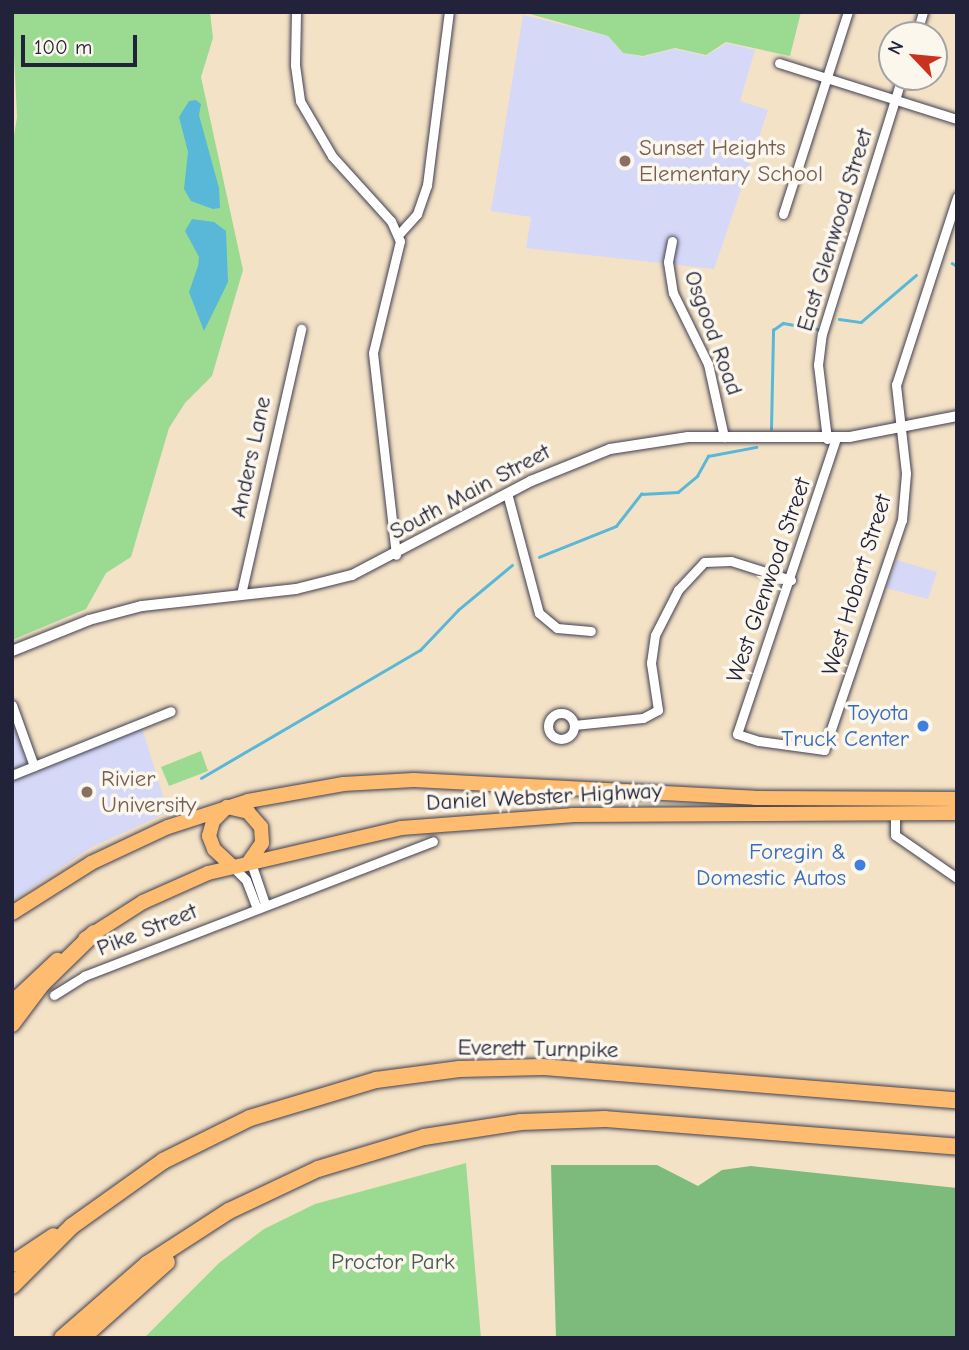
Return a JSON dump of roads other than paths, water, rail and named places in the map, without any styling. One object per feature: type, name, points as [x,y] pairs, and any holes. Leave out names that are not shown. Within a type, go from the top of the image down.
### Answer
[{"type":"highway","points":[[12,1024],[42,984],[94,933]]},
{"type":"highway","name":"Everett Turnpike","points":[[12,1286],[72,1226],[163,1161],[224,1129],[303,1099],[389,1078],[452,1069],[528,1067],[957,1100]]},
{"type":"highway","points":[[837,1090],[957,1093]]},
{"type":"highway","points":[[62,1338],[169,1248],[291,1180],[411,1140],[549,1120],[647,1121],[957,1147]]},
{"type":"highway","points":[[925,1145],[957,1156]]},
{"type":"highway","points":[[82,1338],[186,1248],[291,1180]]},
{"type":"highway","points":[[12,1264],[28,1249],[72,1226]]},
{"type":"main road","name":"Daniel Webster Highway","points":[[12,913],[123,846],[227,807],[315,787],[399,780],[730,797],[957,799]]},
{"type":"main road","points":[[231,866],[214,849],[209,836],[214,821],[227,807],[248,812],[260,823],[262,843],[250,860]]},
{"type":"main road","name":"Daniel Webster Highway","points":[[12,1002],[94,933],[168,889],[250,860],[374,833],[472,820],[957,813]]},
{"type":"street","points":[[296,12],[295,65],[300,101],[332,156],[398,234],[400,254],[379,316],[373,353],[396,555]]},
{"type":"street","points":[[398,234],[417,214],[427,185],[449,12]]},
{"type":"street","points":[[783,214],[848,12]]},
{"type":"street","points":[[779,63],[957,119]]},
{"type":"street","name":"East Glenwood Street","points":[[831,438],[819,349],[898,91]]},
{"type":"street","name":"West Hobart Street","points":[[737,734],[824,750],[902,520],[906,473],[896,400],[901,366],[957,197]]},
{"type":"street","name":"Osgood Road","points":[[672,241],[668,262],[673,293],[708,363],[724,437]]},
{"type":"street","name":"Anders Lane","points":[[241,594],[301,329]]},
{"type":"street","name":"South Main Street","points":[[12,651],[119,611],[334,581],[396,555],[507,493],[610,449],[669,438],[831,438],[899,429],[957,416]]},
{"type":"street","name":"West Glenwood Street","points":[[737,734],[791,580],[831,438]]},
{"type":"street","points":[[507,493],[539,613],[557,628],[591,631]]},
{"type":"street","points":[[574,725],[643,718],[658,710],[651,663],[655,635],[678,590],[704,562],[732,561],[791,580]]},
{"type":"street","points":[[12,705],[34,766]]},
{"type":"street","points":[[12,775],[171,711]]},
{"type":"street","points":[[895,814],[895,835],[957,878]]},
{"type":"street","name":"Pike Street","points":[[54,995],[84,976],[433,841]]},
{"type":"street","points":[[250,860],[261,906]]},
{"type":"street","points":[[231,866],[246,880],[261,906]]},
{"type":"water","points":[[196,100],[201,104],[199,115],[219,188],[220,208],[213,209],[191,201],[184,189],[188,152],[179,117],[189,101]]},
{"type":"water","points":[[192,219],[214,222],[226,231],[228,282],[204,331],[189,292],[199,257],[185,231]]},
{"type":"waterway","points":[[952,263],[957,266]]},
{"type":"waterway","points":[[839,319],[861,322],[916,275]]},
{"type":"waterway","points":[[771,429],[773,330],[783,323],[818,329]]},
{"type":"waterway","points":[[539,557],[616,526],[641,494],[678,492],[697,476],[708,456],[756,447]]},
{"type":"waterway","points":[[201,778],[420,650],[458,610],[512,565]]},
{"type":"place","name":"Sunset Heights Elementary School","points":[[625,161]]},
{"type":"place","name":"Toyota Truck Center","points":[[923,726]]},
{"type":"place","name":"Rivier University","points":[[87,792]]},
{"type":"place","name":"Foregin & Domestic Autos","points":[[860,865]]},
{"type":"park label","name":"Proctor Park","points":[[393,1262]]}]
